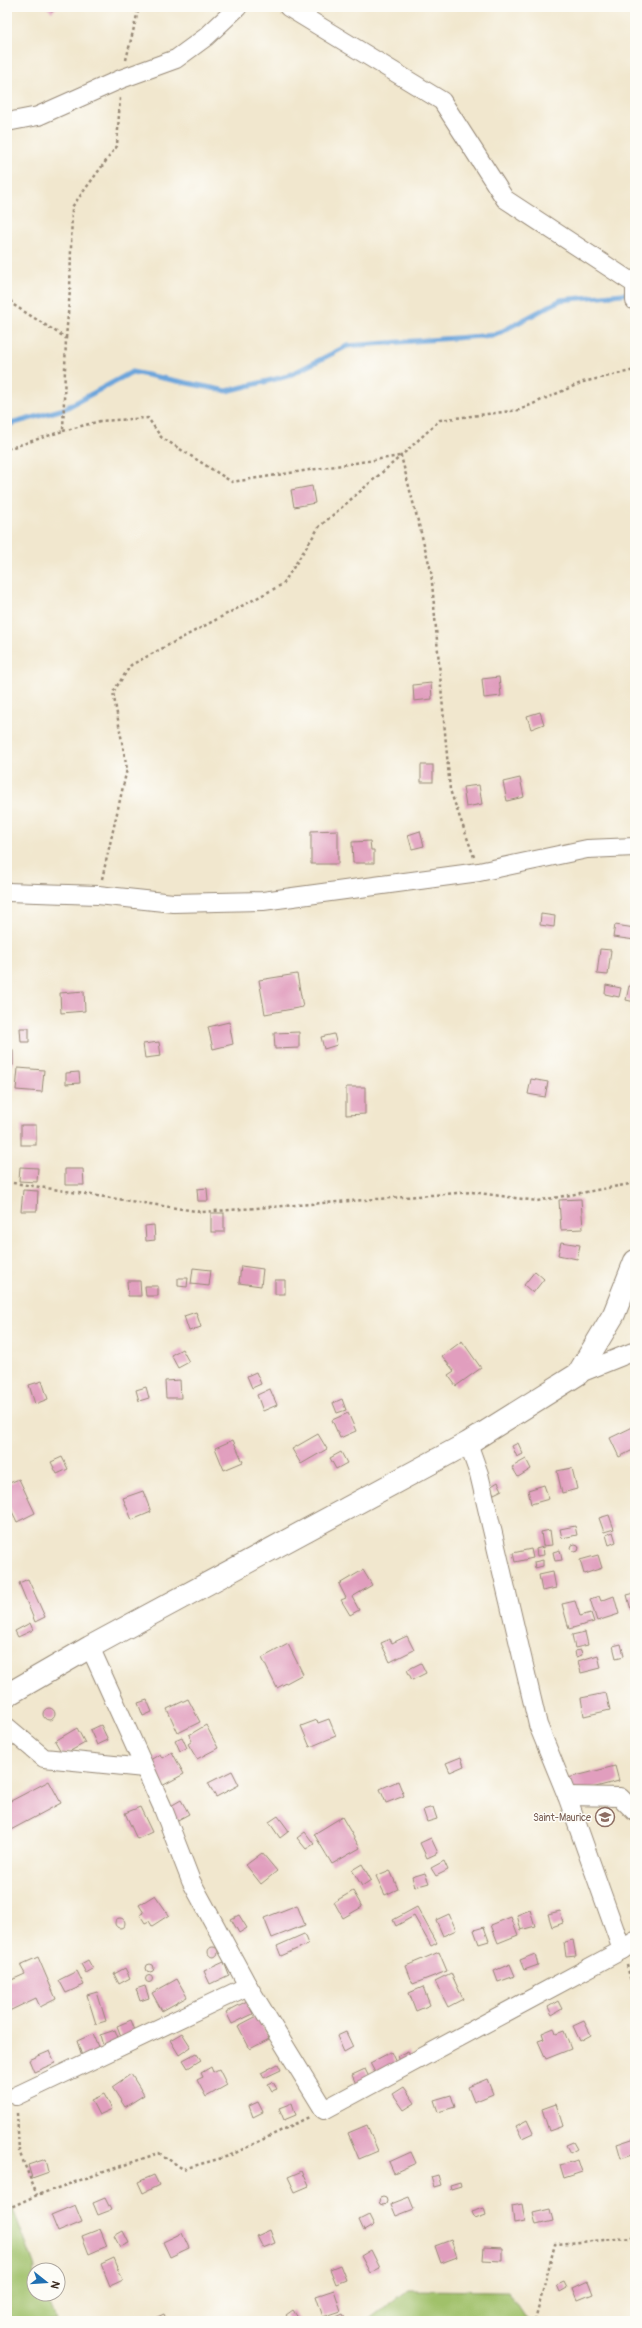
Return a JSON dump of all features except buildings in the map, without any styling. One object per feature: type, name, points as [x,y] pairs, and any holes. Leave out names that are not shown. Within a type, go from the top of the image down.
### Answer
[{"type":"main road","points":[[7,1695],[90,1647],[468,1443],[578,1374],[614,1314],[635,1261]]},
{"type":"street","points":[[7,122],[38,116],[121,79],[176,59],[206,37],[238,7]]},
{"type":"street","points":[[288,7],[442,101],[505,199],[634,281],[635,301]]},
{"type":"street","points":[[7,892],[98,895],[173,903],[263,901],[480,872],[587,849],[635,847]]},
{"type":"street","points":[[578,1374],[635,1351]]},
{"type":"street","points":[[90,1647],[144,1768],[190,1881],[248,1986],[324,2110],[629,1945],[538,1725],[479,1474],[468,1443]]},
{"type":"street","points":[[7,1727],[44,1758],[144,1768]]},
{"type":"street","points":[[567,1796],[620,1797],[635,1812]]},
{"type":"street","points":[[16,2096],[248,1986]]},
{"type":"path","points":[[63,431],[66,338],[70,290],[72,207],[117,146],[121,79],[139,7]]},
{"type":"path","points":[[7,289],[12,304],[66,338]]},
{"type":"path","points":[[98,895],[127,769],[113,692],[132,665],[283,584],[319,527],[440,420],[518,410],[583,382],[635,370]]},
{"type":"path","points":[[7,449],[100,421],[148,418],[161,437],[232,482],[401,456]]},
{"type":"path","points":[[401,456],[430,571],[450,790],[480,872]]},
{"type":"path","points":[[7,1182],[202,1212],[472,1192],[537,1201],[635,1183]]},
{"type":"path","points":[[629,1945],[635,1998]]},
{"type":"path","points":[[16,2096],[19,2151],[37,2195]]},
{"type":"path","points":[[7,2209],[37,2195],[159,2153],[183,2169],[230,2156],[324,2110]]},
{"type":"path","points":[[535,2321],[555,2244],[630,2238],[635,2235]]},
{"type":"green space","points":[[7,2193],[33,2262],[26,2262],[26,2302],[48,2302],[56,2321],[7,2321]]},
{"type":"green space","points":[[407,2290],[508,2291],[528,2321],[367,2321]]},
{"type":"waterway","points":[[7,425],[64,409],[132,372],[227,391],[288,376],[347,346],[495,335],[561,300],[632,293]]},
{"type":"place","name":"Saint-Maurice","points":[[605,1817]]}]
